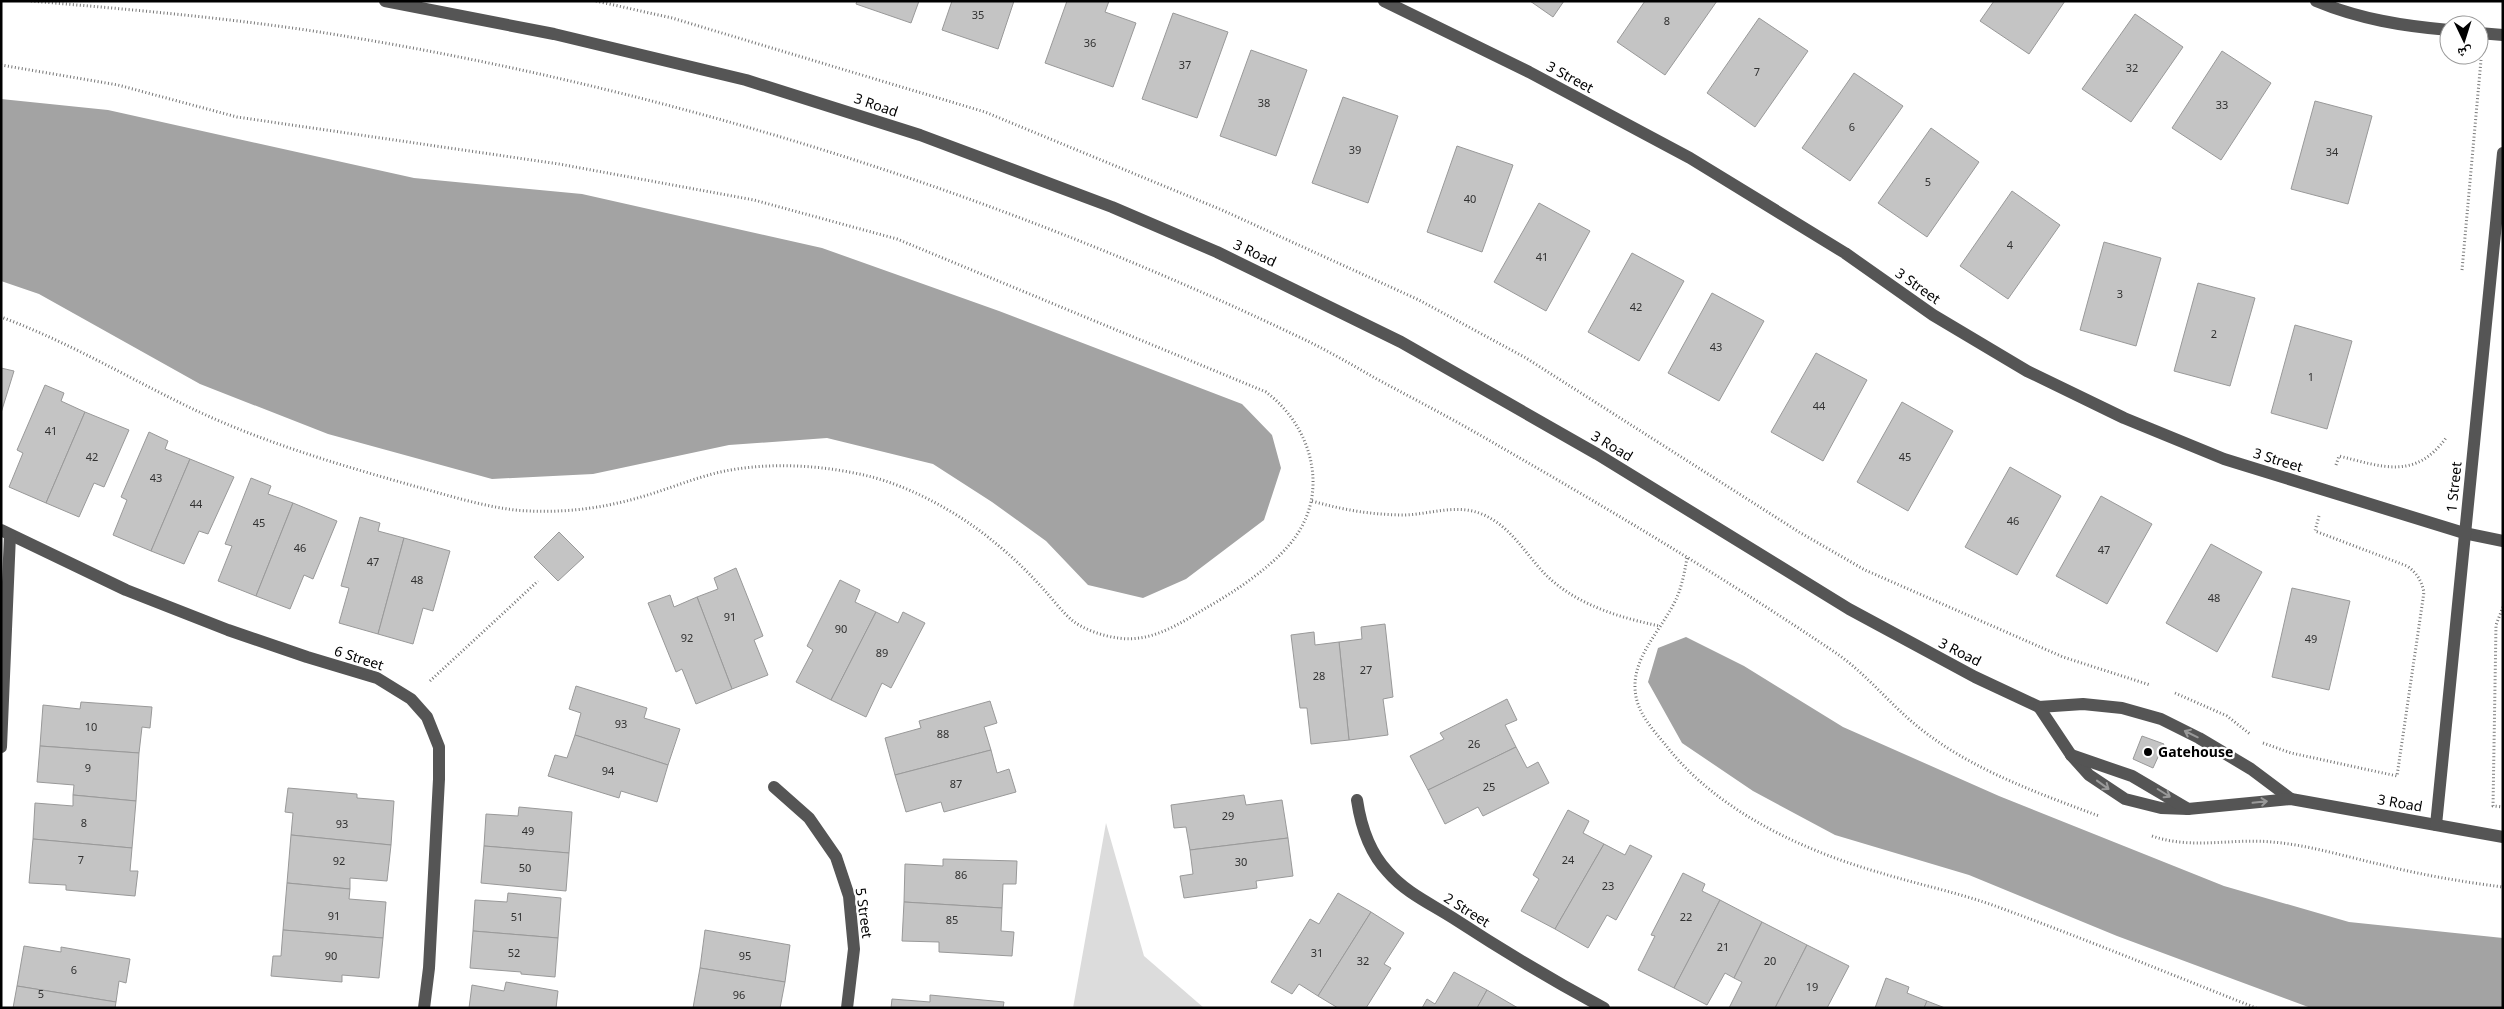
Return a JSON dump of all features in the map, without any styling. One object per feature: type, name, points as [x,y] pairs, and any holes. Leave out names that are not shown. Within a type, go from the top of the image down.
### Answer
[{"type":"street","name":"3 Road","points":[[384,1],[641,54],[790,93],[929,138],[1112,208],[1209,248],[1310,295],[1401,342],[1597,454],[1849,610],[1975,676],[2039,707],[2084,704],[2122,708],[2161,720],[2200,738],[2251,768],[2291,798]]},
{"type":"street","name":"3 Street","points":[[1384,1],[1530,72],[1690,158],[1845,253],[1933,315],[2027,371],[2124,418],[2215,455],[2464,533]]},
{"type":"street","points":[[2316,1],[2356,16],[2384,22],[2439,29]]},
{"type":"street","points":[[2489,34],[2503,36]]},
{"type":"street","name":"1 Street","points":[[2436,825],[2503,152]]},
{"type":"street","points":[[1,747],[6,532]]},
{"type":"street","name":"6 Street","points":[[6,532],[126,590],[237,633],[377,678],[411,699],[427,717],[439,747],[439,779],[430,958],[424,1008]]},
{"type":"street","points":[[2464,533],[2503,541]]},
{"type":"street","name":"3 Road","points":[[2039,707],[2071,755],[2089,775],[2125,798],[2161,808],[2188,809],[2291,798],[2503,837]]},
{"type":"street","points":[[2071,755],[2132,776],[2188,809]]},
{"type":"street","name":"5 Street","points":[[774,787],[809,818],[836,857],[849,896],[854,948],[846,1008]]},
{"type":"street","name":"2 Street","points":[[1357,800],[1366,838],[1388,873],[1404,888],[1503,950],[1604,1008]]},
{"type":"path","points":[[31,1],[206,17],[312,31],[455,57],[629,95],[802,142],[972,199],[1138,264],[1301,337],[1482,436],[1687,558],[1851,663],[1907,719],[1957,755],[2024,786],[2100,817]]},
{"type":"path","points":[[596,1],[672,18],[985,112],[1222,210],[1419,300],[1526,358],[1799,532],[1865,570],[2062,657],[2159,688]]},
{"type":"path","points":[[1,65],[118,85],[237,117],[661,181],[754,200],[897,239],[1266,392],[1282,404],[1303,432],[1312,470],[1312,501],[1299,533],[1273,561],[1221,600],[1168,631],[1140,638],[1118,638],[1096,632],[1073,621],[1026,570],[994,541],[954,512],[870,476],[781,465],[725,471],[642,497],[600,507],[558,511],[515,510],[473,502],[344,466],[274,442],[198,412],[84,352],[1,317]]},
{"type":"path","points":[[2462,271],[2478,65]]},
{"type":"path","points":[[2168,691],[2227,716],[2257,740],[2274,748],[2291,754],[2397,776],[2424,592],[2422,582],[2415,572],[2407,566],[2314,531],[2339,456],[2390,469],[2416,463],[2436,452],[2447,437]]},
{"type":"path","points":[[1312,501],[1342,510],[1375,515],[1408,515],[1441,509],[1462,509],[1482,514],[1498,523],[1545,574],[1571,593],[1599,608],[1629,620],[1660,626]]},
{"type":"path","points":[[1687,558],[1682,582],[1673,606],[1640,660],[1634,681],[1637,702],[1648,721],[1684,768],[1726,803],[1809,848],[1880,873],[1966,895],[2059,929],[2256,1008]]},
{"type":"path","points":[[411,699],[538,581]]},
{"type":"path","points":[[2503,608],[2496,625],[2493,806],[2503,807]]},
{"type":"path","points":[[2144,833],[2180,844],[2200,845],[2245,841],[2297,845],[2387,866],[2503,887]]},
{"type":"shaded area","points":[[1,99],[108,110],[414,178],[582,194],[822,248],[999,311],[1242,404],[1272,435],[1281,468],[1264,520],[1186,579],[1143,598],[1088,585],[1046,541],[992,502],[933,464],[827,438],[729,445],[593,474],[492,479],[328,434],[200,384],[39,294],[1,281]]},
{"type":"shaded area","points":[[1686,637],[1744,666],[1843,727],[1999,796],[2224,886],[2349,922],[2503,938],[2503,1008],[2311,1008],[2117,936],[1969,875],[1835,835],[1753,791],[1682,743],[1648,682],[1658,648]]},
{"type":"shaded area","points":[[1106,823],[1144,956],[1204,1008],[1073,1008]]},
{"type":"building","points":[[857,1],[919,1],[911,23],[856,4]]},
{"type":"building","points":[[952,1],[1014,1],[998,49],[942,30]]},
{"type":"building","points":[[1067,1],[1109,1],[1105,12],[1136,23],[1113,87],[1045,63]]},
{"type":"building","points":[[1530,1],[1564,1],[1553,17]]},
{"type":"building","points":[[1645,1],[1717,1],[1665,75],[1617,42]]},
{"type":"building","points":[[1994,1],[2065,1],[2029,54],[1980,21]]},
{"type":"building","points":[[1173,13],[1228,32],[1197,118],[1142,99]]},
{"type":"building","points":[[2135,14],[2183,47],[2131,122],[2082,89]]},
{"type":"building","points":[[1759,18],[1808,51],[1755,127],[1707,93]]},
{"type":"building","points":[[1251,50],[1307,70],[1276,156],[1220,136]]},
{"type":"building","points":[[2222,51],[2271,83],[2221,160],[2172,128]]},
{"type":"building","points":[[1854,73],[1903,106],[1850,181],[1802,148]]},
{"type":"building","points":[[1343,97],[1398,116],[1368,203],[1312,183]]},
{"type":"building","points":[[2315,101],[2372,116],[2348,204],[2291,189]]},
{"type":"building","points":[[1931,128],[1979,162],[1927,237],[1878,203]]},
{"type":"building","points":[[1457,146],[1513,165],[1482,252],[1427,232]]},
{"type":"building","points":[[2012,191],[2060,225],[2008,299],[1960,266]]},
{"type":"building","points":[[1539,203],[1590,231],[1546,311],[1494,282]]},
{"type":"building","points":[[2104,242],[2161,258],[2136,346],[2080,330]]},
{"type":"building","points":[[1632,253],[1684,281],[1639,361],[1588,332]]},
{"type":"building","points":[[2198,283],[2255,298],[2230,386],[2174,371]]},
{"type":"building","points":[[1712,293],[1764,321],[1719,401],[1668,373]]},
{"type":"building","points":[[2295,325],[2352,341],[2327,429],[2271,413]]},
{"type":"building","points":[[1816,353],[1867,380],[1823,461],[1771,432]]},
{"type":"building","points":[[1,368],[14,371],[1,413]]},
{"type":"building","points":[[45,385],[64,393],[61,401],[85,412],[46,503],[9,487],[23,453],[17,450]]},
{"type":"building","points":[[1902,402],[1953,431],[1908,511],[1857,482]]},
{"type":"building","points":[[85,412],[129,430],[104,487],[94,483],[79,517],[46,503]]},
{"type":"building","points":[[149,432],[168,441],[165,449],[190,459],[151,551],[113,535],[127,500],[121,497]]},
{"type":"building","points":[[190,459],[234,477],[208,534],[199,531],[184,564],[151,551]]},
{"type":"building","points":[[2010,467],[2061,496],[2017,575],[1965,547]]},
{"type":"building","points":[[251,478],[271,486],[268,494],[293,503],[256,596],[218,581],[232,546],[225,544]]},
{"type":"building","points":[[2101,496],[2152,524],[2107,604],[2056,576]]},
{"type":"building","points":[[293,503],[337,521],[313,579],[304,575],[290,609],[256,596]]},
{"type":"building","points":[[360,517],[380,523],[378,531],[404,538],[378,634],[339,623],[349,588],[341,586]]},
{"type":"building","points":[[559,532],[584,557],[558,581],[534,557]]},
{"type":"building","points":[[404,538],[450,551],[433,611],[423,608],[413,644],[378,634]]},
{"type":"building","points":[[2211,544],[2262,572],[2217,652],[2166,623]]},
{"type":"building","points":[[736,568],[763,636],[754,640],[768,675],[732,689],[697,597],[718,589],[714,578]]},
{"type":"building","points":[[840,580],[860,590],[855,602],[876,612],[831,700],[796,682],[813,650],[807,646]]},
{"type":"building","points":[[2292,588],[2350,601],[2329,690],[2272,677]]},
{"type":"building","points":[[670,595],[674,607],[697,597],[732,689],[696,704],[682,669],[676,672],[648,603]]},
{"type":"building","points":[[876,612],[898,623],[903,612],[925,623],[891,688],[882,683],[866,717],[831,700]]},
{"type":"building","points":[[1385,624],[1393,697],[1383,699],[1388,735],[1349,740],[1339,642],[1362,639],[1361,627]]},
{"type":"building","points":[[1314,632],[1315,645],[1339,642],[1349,740],[1311,744],[1307,708],[1300,708],[1291,635]]},
{"type":"building","points":[[576,686],[647,708],[644,718],[680,729],[668,765],[575,735],[581,713],[569,709]]},
{"type":"building","points":[[1507,699],[1517,720],[1505,725],[1516,747],[1428,790],[1410,756],[1444,739],[1440,733]]},
{"type":"building","points":[[990,701],[997,723],[984,727],[991,750],[895,775],[885,738],[921,728],[919,721]]},
{"type":"building","points":[[81,702],[152,707],[150,728],[142,727],[139,753],[40,746],[43,705],[80,709]]},
{"type":"building","points":[[575,735],[668,765],[657,802],[621,791],[619,798],[548,776],[555,755],[567,758]]},
{"type":"building","name":"Gatehouse","points":[[2142,736],[2164,744],[2153,768],[2133,759]]},
{"type":"building","points":[[40,746],[139,753],[136,801],[73,795],[74,785],[37,782]]},
{"type":"building","points":[[1516,747],[1527,768],[1538,762],[1549,783],[1483,816],[1478,807],[1445,824],[1428,790]]},
{"type":"building","points":[[991,750],[997,773],[1009,769],[1016,792],[944,812],[941,802],[906,812],[895,775]]},
{"type":"building","points":[[288,788],[357,794],[357,798],[394,801],[391,845],[291,835],[293,813],[285,812]]},
{"type":"building","points":[[73,795],[136,801],[132,848],[33,839],[35,803],[73,806]]},
{"type":"building","points":[[1244,795],[1246,805],[1282,800],[1288,838],[1190,850],[1186,827],[1174,828],[1171,805]]},
{"type":"building","points":[[519,807],[572,812],[569,853],[484,846],[486,814],[518,816]]},
{"type":"building","points":[[1568,810],[1589,821],[1583,833],[1604,844],[1555,929],[1521,911],[1539,879],[1533,875]]},
{"type":"building","points":[[291,835],[391,845],[387,881],[350,878],[350,889],[287,883]]},
{"type":"building","points":[[1288,838],[1293,876],[1256,881],[1257,888],[1184,898],[1180,876],[1193,874],[1190,850]]},
{"type":"building","points":[[33,839],[132,848],[130,871],[138,871],[135,896],[66,890],[66,885],[29,883]]},
{"type":"building","points":[[1604,844],[1625,855],[1630,845],[1652,856],[1616,920],[1607,915],[1588,948],[1555,929]]},
{"type":"building","points":[[484,846],[569,853],[566,891],[481,883]]},
{"type":"building","points":[[943,859],[1017,861],[1016,884],[1003,884],[1002,908],[904,902],[905,864],[943,866]]},
{"type":"building","points":[[1683,873],[1705,884],[1702,891],[1720,900],[1674,988],[1638,970],[1655,936],[1651,935]]},
{"type":"building","points":[[287,883],[350,889],[349,899],[386,902],[383,938],[283,930]]},
{"type":"building","points":[[508,893],[561,898],[558,938],[473,931],[475,900],[507,902]]},
{"type":"building","points":[[1338,893],[1371,912],[1318,996],[1299,984],[1292,994],[1271,982],[1310,919],[1319,924]]},
{"type":"building","points":[[1720,900],[1762,922],[1734,978],[1725,973],[1707,1005],[1674,988]]},
{"type":"building","points":[[904,902],[1002,908],[1001,931],[1014,932],[1012,956],[939,952],[939,942],[902,941]]},
{"type":"building","points":[[1371,912],[1404,933],[1384,964],[1391,968],[1366,1008],[1338,1008],[1318,996]]},
{"type":"building","points":[[1762,922],[1807,945],[1775,1008],[1729,1008],[1742,982],[1734,978]]},
{"type":"building","points":[[283,930],[383,938],[379,978],[342,975],[342,982],[271,976],[273,956],[281,956]]},
{"type":"building","points":[[705,930],[790,945],[785,982],[700,968]]},
{"type":"building","points":[[473,931],[558,938],[555,977],[470,968]]},
{"type":"building","points":[[1807,945],[1849,966],[1827,1008],[1775,1008]]},
{"type":"building","points":[[24,946],[61,952],[61,947],[130,959],[126,983],[119,981],[116,1002],[17,986]]},
{"type":"building","points":[[700,968],[785,982],[780,1008],[693,1008]]},
{"type":"building","points":[[1454,972],[1487,990],[1477,1008],[1422,1008],[1427,999],[1435,1004]]},
{"type":"building","points":[[1886,978],[1909,987],[1907,993],[1927,1001],[1924,1008],[1875,1008]]},
{"type":"building","points":[[506,982],[558,991],[556,1008],[469,1008],[472,985],[504,991]]},
{"type":"building","points":[[17,986],[116,1002],[115,1008],[13,1008]]},
{"type":"building","points":[[1487,990],[1518,1008],[1477,1008]]},
{"type":"building","points":[[930,995],[1004,1002],[1003,1008],[891,1008],[892,999],[930,1002]]},
{"type":"building","points":[[1927,1001],[1945,1008],[1924,1008]]},
{"type":"place","name":"Gatehouse","points":[[2148,752]]}]
